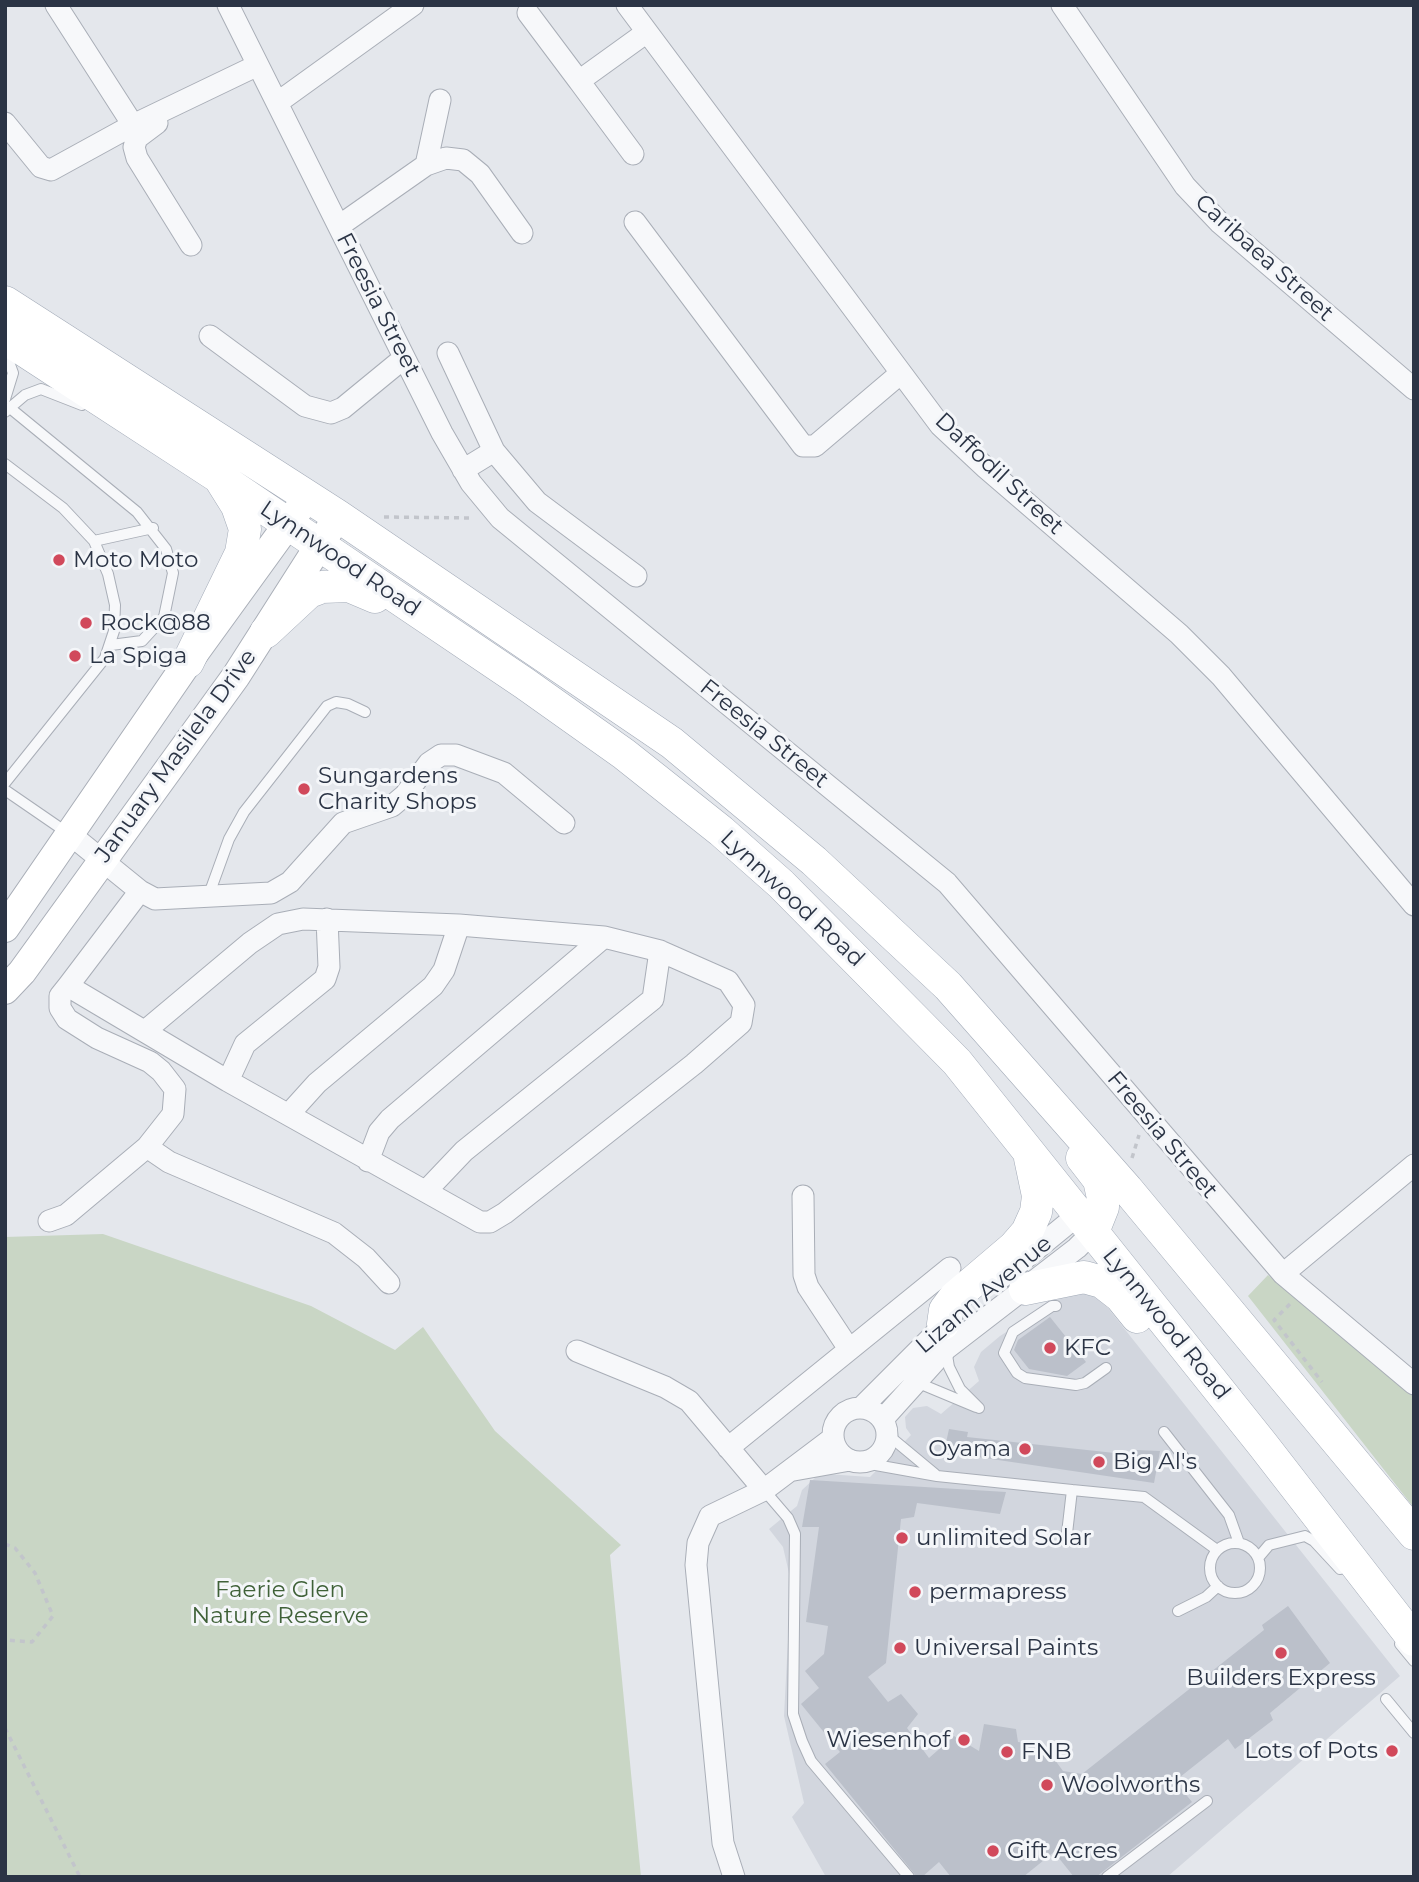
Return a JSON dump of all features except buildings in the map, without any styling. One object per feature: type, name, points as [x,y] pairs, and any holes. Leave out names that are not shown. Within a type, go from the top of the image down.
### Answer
[{"type":"main road","name":"Lynnwood Road","points":[[5,302],[338,516],[672,743],[814,861],[948,986],[1161,1232],[1414,1534]]},
{"type":"main road","name":"Lynnwood Road","points":[[5,338],[287,523],[318,547],[452,635],[624,754],[721,831],[782,884],[957,1062],[1030,1157],[1091,1215],[1402,1635]]},
{"type":"main road","points":[[188,662],[241,553],[244,529],[237,506],[207,470]]},
{"type":"main road","name":"January Masilela Drive","points":[[5,928],[188,662],[287,523],[309,497]]},
{"type":"main road","name":"January Masilela Drive","points":[[5,990],[22,972],[266,632],[338,516]]},
{"type":"main road","points":[[266,632],[309,592],[334,585],[349,586],[376,597],[452,635]]},
{"type":"main road","points":[[863,908],[1099,1180],[1091,1215]]},
{"type":"main road","points":[[945,1336],[945,1310],[954,1298],[1014,1247],[1027,1232],[1036,1212],[1038,1196],[1030,1157]]},
{"type":"main road","points":[[1091,1215],[1129,1199],[1161,1232]]},
{"type":"main road","points":[[1025,1289],[1076,1277],[1102,1282],[1120,1296],[1205,1397],[1263,1445]]},
{"type":"street","points":[[56,5],[134,125]]},
{"type":"street","name":"Freesia Street","points":[[228,5],[404,358],[463,470],[500,519],[947,883],[1283,1274],[1414,1384]]},
{"type":"street","points":[[277,103],[413,5]]},
{"type":"street","name":"Daffodil Street","points":[[627,5],[940,425],[1179,634],[1221,676],[1414,905]]},
{"type":"street","name":"Caribaea Street","points":[[1062,5],[1185,186],[1220,223],[1414,389]]},
{"type":"street","points":[[528,13],[633,154]]},
{"type":"street","points":[[579,81],[647,32]]},
{"type":"street","points":[[5,123],[45,170],[134,125],[260,68]]},
{"type":"street","points":[[191,245],[137,158],[137,138],[146,129],[260,68]]},
{"type":"street","points":[[426,165],[440,100]]},
{"type":"street","points":[[338,226],[426,165],[446,158],[463,160],[480,174],[522,233]]},
{"type":"street","points":[[635,222],[803,446],[815,446],[901,373]]},
{"type":"street","points":[[210,337],[305,406],[331,413],[344,408],[404,358]]},
{"type":"street","points":[[448,353],[494,451],[537,502],[636,576]]},
{"type":"street","points":[[463,470],[494,451]]},
{"type":"street","points":[[71,835],[140,891],[159,900],[271,893],[283,887],[343,822],[392,806],[405,795],[429,763],[441,755],[456,755],[504,773],[565,823]]},
{"type":"street","points":[[50,1221],[66,1215],[147,1147],[173,1114],[175,1089],[150,1062],[97,1038],[67,1018],[60,1008],[60,996],[140,891]]},
{"type":"street","points":[[68,986],[228,1080],[289,1114],[368,1161],[480,1222],[490,1222],[694,1064],[741,1023],[744,1005],[729,981],[660,951],[604,937],[459,925],[327,919],[278,924],[250,943],[145,1031]]},
{"type":"street","points":[[228,1080],[245,1044],[325,979],[330,967],[327,919]]},
{"type":"street","points":[[289,1114],[317,1083],[433,986],[444,970],[459,925]]},
{"type":"street","points":[[368,1161],[379,1132],[390,1119],[604,937]]},
{"type":"street","points":[[426,1191],[464,1151],[653,999],[660,951]]},
{"type":"street","points":[[147,1147],[169,1162],[334,1233],[366,1258],[389,1283]]},
{"type":"street","points":[[1283,1274],[1412,1170]]},
{"type":"street","points":[[803,1196],[804,1276],[808,1287],[849,1349]]},
{"type":"street","name":"Lizann Avenue","points":[[886,1427],[945,1336],[1025,1289],[1091,1215]]},
{"type":"street","name":"Lizann Avenue","points":[[862,1407],[1091,1215]]},
{"type":"street","points":[[728,1448],[950,1268]]},
{"type":"street","points":[[577,1351],[681,1395],[764,1490]]},
{"type":"street","points":[[792,1471],[854,1461],[879,1455],[886,1427],[871,1409],[862,1407],[844,1412],[837,1419],[833,1438],[836,1447],[854,1461]]},
{"type":"street","points":[[734,1877],[723,1843],[696,1556],[698,1543],[710,1516],[764,1490],[833,1438]]},
{"type":"lane","points":[[5,351],[13,373],[7,406]]},
{"type":"lane","points":[[7,406],[25,394],[46,389],[106,416],[155,447],[207,470]]},
{"type":"lane","points":[[7,406],[153,528],[166,549],[173,573],[164,617],[142,641],[111,645]]},
{"type":"lane","points":[[5,464],[64,508],[94,541],[108,574],[115,605],[111,645],[99,669],[5,783]]},
{"type":"lane","points":[[94,541],[153,528]]},
{"type":"lane","points":[[208,897],[229,839],[244,812],[327,706],[336,702],[365,712]]},
{"type":"lane","points":[[5,790],[71,835]]},
{"type":"lane","points":[[1056,1306],[1013,1332],[1004,1353],[1017,1373],[1025,1378],[1076,1385],[1085,1383],[1106,1368]]},
{"type":"lane","points":[[916,1382],[979,1408],[960,1389],[949,1367],[945,1336]]},
{"type":"lane","points":[[886,1427],[937,1476]]},
{"type":"lane","points":[[1164,1432],[1229,1516],[1238,1542]]},
{"type":"lane","points":[[854,1461],[937,1476],[1144,1497],[1217,1549]]},
{"type":"lane","points":[[764,1490],[788,1518],[795,1534],[793,1714],[802,1741],[811,1761],[909,1877]]},
{"type":"lane","points":[[1066,1542],[1072,1490]]},
{"type":"lane","points":[[1258,1558],[1269,1545],[1305,1536],[1314,1541],[1349,1580]]},
{"type":"lane","points":[[1238,1542],[1248,1546],[1258,1558],[1259,1572],[1252,1587],[1238,1593],[1218,1586],[1209,1570],[1217,1549],[1238,1542]]},
{"type":"lane","points":[[1178,1611],[1206,1597],[1218,1586]]},
{"type":"lane","points":[[1402,1635],[1414,1661]]},
{"type":"lane","points":[[1387,1699],[1414,1733]]},
{"type":"lane","points":[[1107,1877],[1207,1801]]},
{"type":"path","points":[[379,516],[500,519]]},
{"type":"path","points":[[1130,1160],[1138,1146],[1141,1126],[1148,1119]]},
{"type":"path","points":[[1292,1302],[1274,1320],[1324,1384]]},
{"type":"path","points":[[5,1544],[15,1548],[35,1573],[53,1616],[32,1642],[5,1640]]},
{"type":"path","points":[[5,1728],[80,1877]]},
{"type":"shaded area","points":[[1073,1290],[1096,1293],[1400,1676],[1167,1877],[826,1877],[792,1817],[804,1803],[784,1716],[791,1582],[783,1547],[769,1529],[797,1506],[802,1490],[816,1477],[826,1474],[870,1477],[911,1435],[906,1428],[905,1417],[913,1408],[927,1406],[941,1414],[979,1381],[974,1367],[981,1352],[1000,1336]]},
{"type":"green space","name":"Faerie Glen Nature Reserve","points":[[103,1234],[311,1306],[395,1350],[423,1327],[495,1431],[621,1545],[610,1555],[641,1877],[5,1877],[5,1237]]},
{"type":"green space","points":[[1268,1275],[1414,1395],[1414,1508],[1248,1296]]},
{"type":"place","name":"Moto Moto","points":[[59,560]]},
{"type":"place","name":"Rock@88","points":[[86,623]]},
{"type":"place","name":"La Spiga","points":[[75,656]]},
{"type":"place","name":"Sungardens Charity Shops","points":[[304,789]]},
{"type":"place","name":"KFC","points":[[1050,1348]]},
{"type":"place","name":"Oyama","points":[[1025,1449]]},
{"type":"place","name":"Big Al's","points":[[1099,1462]]},
{"type":"place","name":"unlimited Solar","points":[[902,1538]]},
{"type":"place","name":"permapress","points":[[915,1592]]},
{"type":"place","name":"Universal Paints","points":[[900,1648]]},
{"type":"place","name":"Builders Express","points":[[1281,1653]]},
{"type":"place","name":"Wiesenhof","points":[[964,1740]]},
{"type":"place","name":"Lots of Pots","points":[[1392,1751]]},
{"type":"place","name":"FNB","points":[[1007,1752]]},
{"type":"place","name":"Woolworths","points":[[1047,1785]]},
{"type":"place","name":"Gift Acres","points":[[993,1851]]}]
